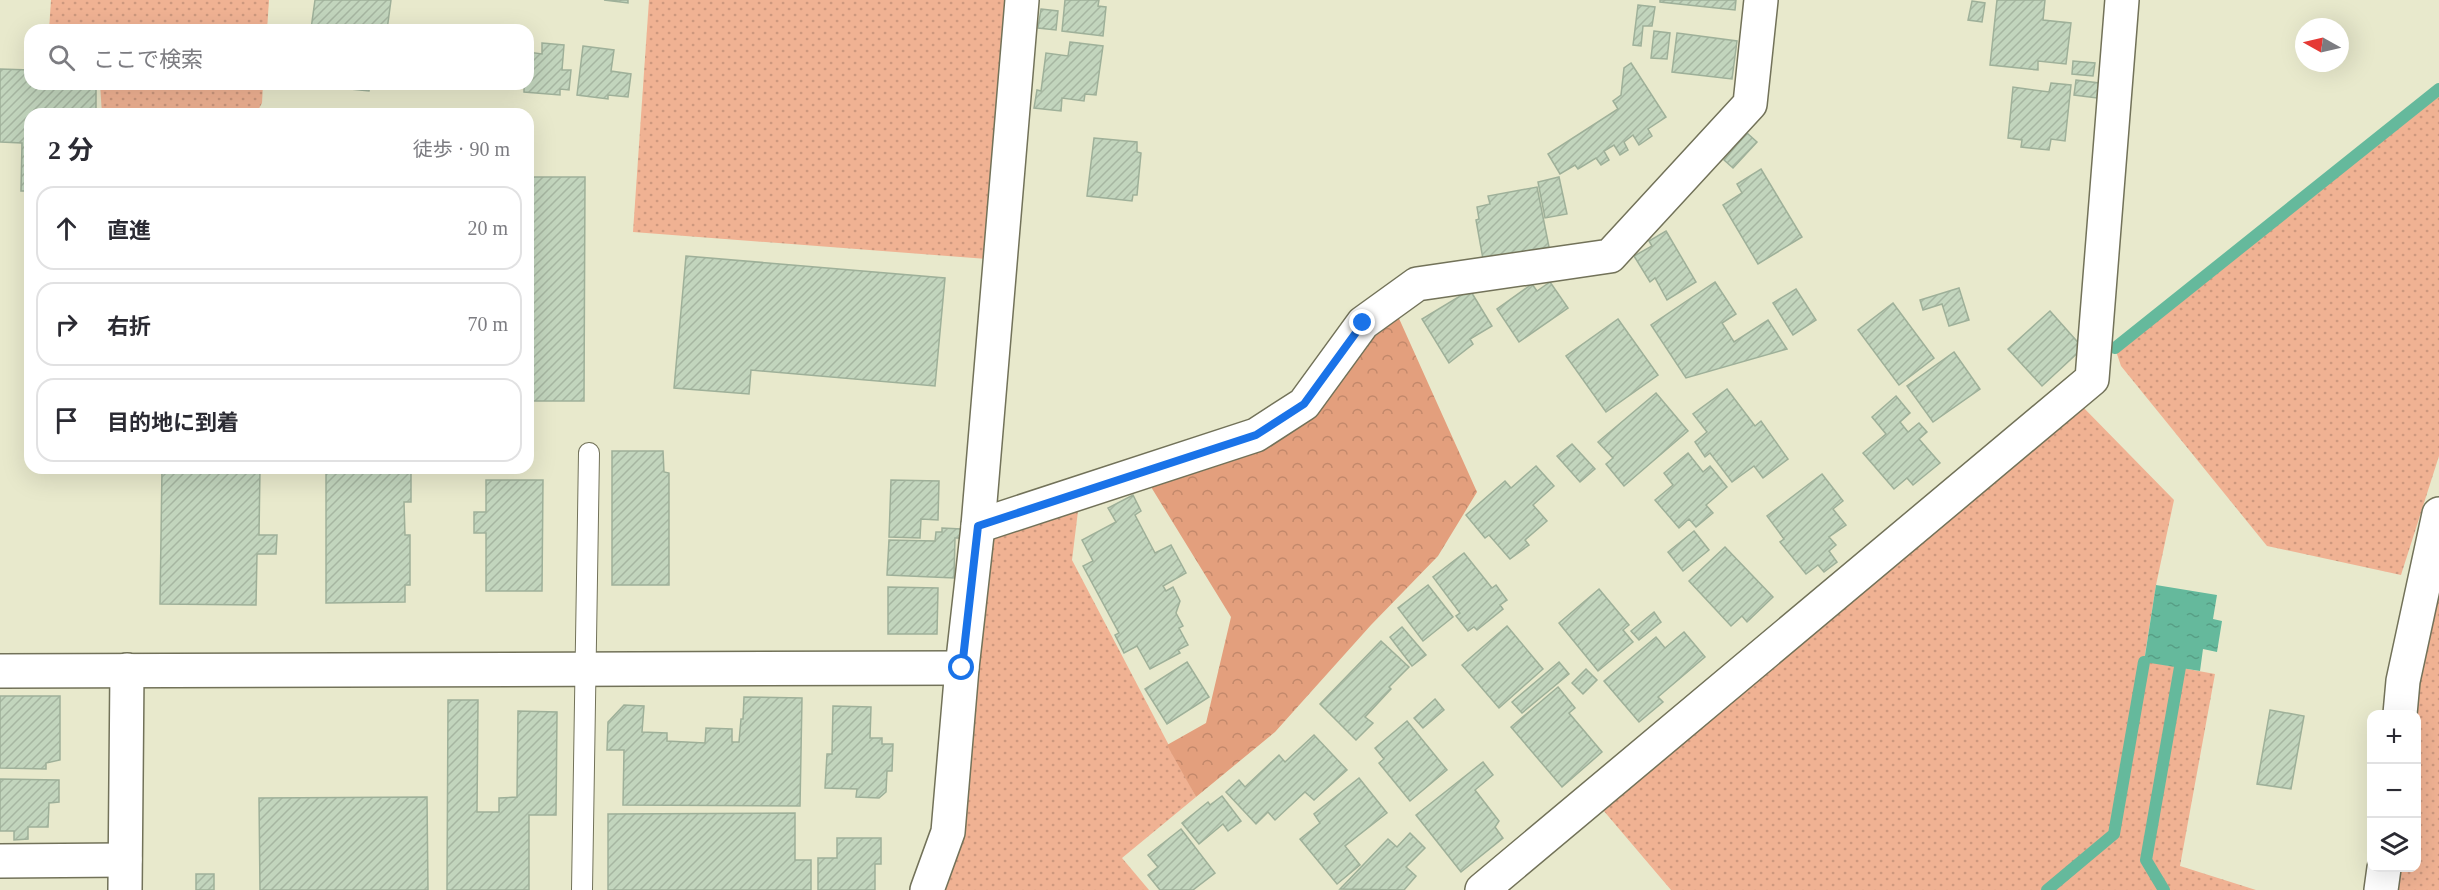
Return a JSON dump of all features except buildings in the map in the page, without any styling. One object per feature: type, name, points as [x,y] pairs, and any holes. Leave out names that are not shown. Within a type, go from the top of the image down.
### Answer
[{"type":"street","points":[[927,890],[948,832],[962,668],[978,526],[1022,0]]},
{"type":"street","points":[[978,526],[1256,435],[1304,404],[1363,323],[1417,284],[1610,256],[1750,104],[1761,0]]},
{"type":"street","points":[[1482,890],[2092,379],[2122,0]]},
{"type":"street","points":[[2400,710],[2403,681],[2439,514]]},
{"type":"street","points":[[0,671],[962,668]]},
{"type":"street","points":[[0,861],[125,875],[127,670]]},
{"type":"street","points":[[2381,890],[2383,872]]},
{"type":"lane","points":[[582,890],[589,453]]},
{"type":"shaded area","points":[[51,0],[269,0],[267,24],[49,24]]},
{"type":"shaded area","points":[[649,0],[1005,0],[987,259],[633,232]]},
{"type":"shaded area","points":[[2439,89],[2439,456],[2401,575],[2267,546],[2121,366],[2115,348]]},
{"type":"shaded area","points":[[100,90],[263,90],[259,108],[102,108]]},
{"type":"shaded area","points":[[2080,404],[2174,500],[2156,585],[2144,661],[2215,674],[2180,866],[2256,890],[1671,890],[1603,810],[1915,548]]},
{"type":"shaded area","points":[[1078,511],[1072,560],[1196,797],[1122,858],[1149,890],[942,890],[964,828],[991,533]]},
{"type":"shaded area","points":[[2439,580],[2439,890],[2394,890],[2395,872],[2421,872],[2421,710],[2414,710]]},
{"type":"green space","points":[[1397,314],[1477,492],[1438,556],[1371,625],[1275,732],[1196,797],[1167,745],[1206,723],[1231,617],[1148,482],[1275,435],[1365,339]]},
{"type":"water","points":[[2156,585],[2217,595],[2213,619],[2222,621],[2217,652],[2203,649],[2200,671],[2144,662]]},
{"type":"waterway","points":[[2115,348],[2439,89]]},
{"type":"waterway","points":[[2047,890],[2114,834],[2144,662]]},
{"type":"waterway","points":[[2164,890],[2146,860],[2180,667]]},
{"type":"route","points":[[962,668],[978,526],[1256,435],[1304,404],[1363,323]]}]
